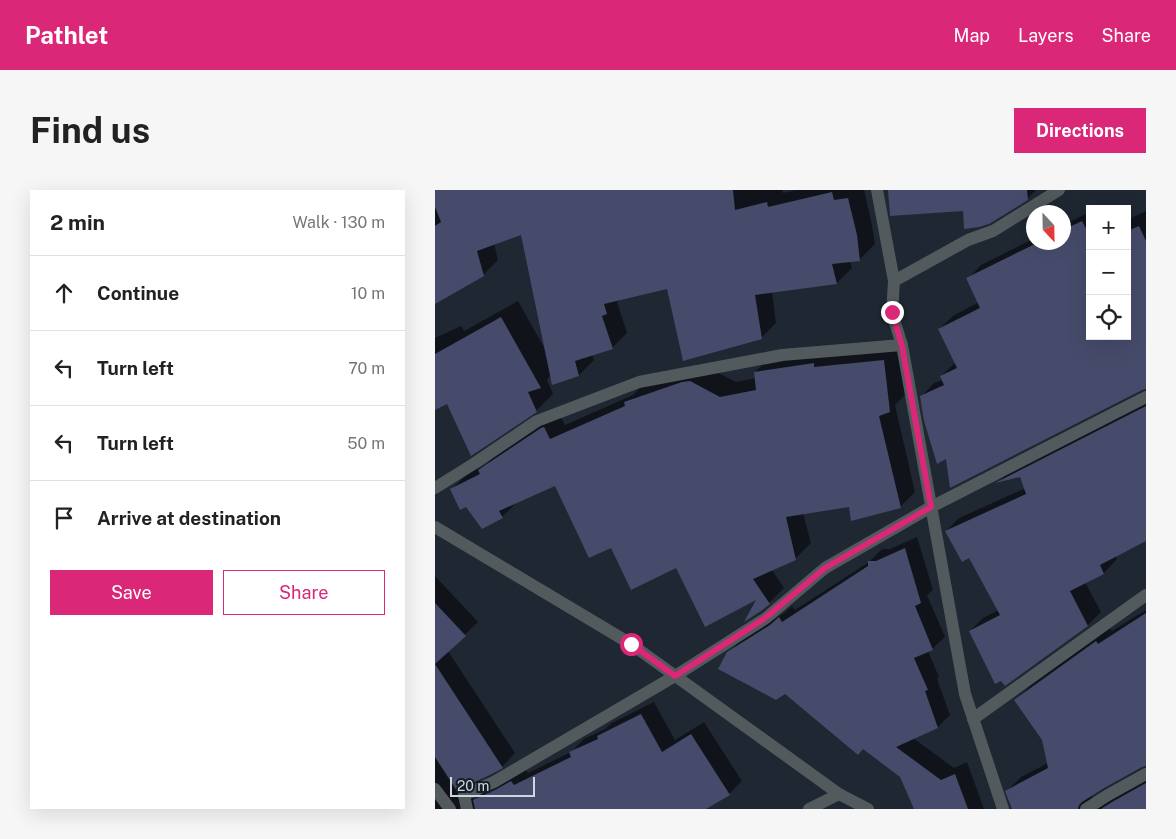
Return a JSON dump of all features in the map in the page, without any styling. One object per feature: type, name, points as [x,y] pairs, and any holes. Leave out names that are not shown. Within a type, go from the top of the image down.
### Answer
[{"type":"street","points":[[877,190],[894,281],[892,312],[902,346],[965,694],[1003,809]]},
{"type":"street","points":[[894,281],[968,240],[993,231],[1059,190]]},
{"type":"street","points":[[435,488],[537,421],[639,382],[782,355],[902,346]]},
{"type":"street","points":[[467,809],[463,796],[493,782],[675,676],[765,618],[825,568],[931,507],[1146,397]]},
{"type":"street","points":[[435,528],[631,644],[839,794],[868,809]]},
{"type":"street","points":[[973,719],[1146,594]]},
{"type":"street","points":[[1086,809],[1146,774]]},
{"type":"street","points":[[435,789],[450,809]]},
{"type":"street","points":[[809,809],[839,794]]},
{"type":"building","points":[[435,190],[733,190],[735,210],[767,202],[768,207],[832,192],[834,200],[848,198],[857,235],[860,261],[832,264],[837,284],[755,295],[762,339],[683,361],[667,289],[604,304],[607,314],[602,316],[613,349],[575,361],[579,376],[552,385],[521,235],[477,251],[484,276],[435,304],[435,226],[441,222],[435,207]]},
{"type":"building","points":[[888,190],[1027,190],[1028,200],[989,224],[964,229],[963,211],[890,216]]},
{"type":"building","points":[[1082,221],[1086,228],[1086,340],[1131,340],[1131,229],[1139,226],[1146,241],[1146,389],[950,488],[946,459],[937,464],[924,421],[920,396],[944,385],[940,376],[957,368],[938,329],[980,308],[966,278],[1026,248],[1026,250],[1071,250],[1071,226]]},
{"type":"building","points":[[501,317],[541,388],[528,392],[537,412],[471,456],[447,404],[435,410],[435,354]]},
{"type":"building","points":[[884,360],[890,412],[879,416],[901,508],[851,521],[849,507],[786,517],[796,560],[753,579],[770,604],[744,622],[756,600],[705,627],[676,568],[631,590],[611,548],[589,558],[555,486],[499,511],[503,518],[482,529],[466,507],[460,510],[450,489],[480,474],[478,470],[541,428],[544,427],[550,439],[625,406],[624,402],[682,382],[690,381],[720,397],[756,390],[754,372],[814,363],[814,367]]},
{"type":"building","points":[[1146,406],[1146,541],[1100,565],[1104,574],[1070,591],[1088,626],[1005,686],[1001,681],[995,684],[969,631],[1000,615],[969,558],[962,562],[945,531],[1026,494],[1020,477],[995,483]]},
{"type":"building","points":[[905,548],[921,603],[915,606],[933,650],[914,658],[928,690],[925,691],[938,728],[896,747],[941,780],[955,774],[968,809],[914,809],[900,777],[863,749],[858,755],[785,694],[776,700],[718,669],[727,652],[770,625],[779,617],[782,622],[868,566],[868,561],[876,561]]},
{"type":"building","points":[[435,603],[466,636],[435,664]]},
{"type":"building","points":[[1146,613],[1146,766],[1104,788],[1082,802],[1078,809],[1012,809],[1005,791],[1048,768],[1042,740],[1014,700],[1096,641],[1098,644]]},
{"type":"building","points":[[435,664],[503,768],[457,791],[435,757]]},
{"type":"building","points":[[641,714],[662,752],[691,734],[730,795],[706,809],[475,809],[473,800],[511,781],[514,785],[571,757],[569,752],[598,739],[597,736]]},
{"type":"building","points":[[1146,783],[1146,809],[1101,809],[1112,802]]},
{"type":"route","points":[[631,644],[675,676],[765,618],[825,568],[931,507],[902,346],[892,312]]}]
